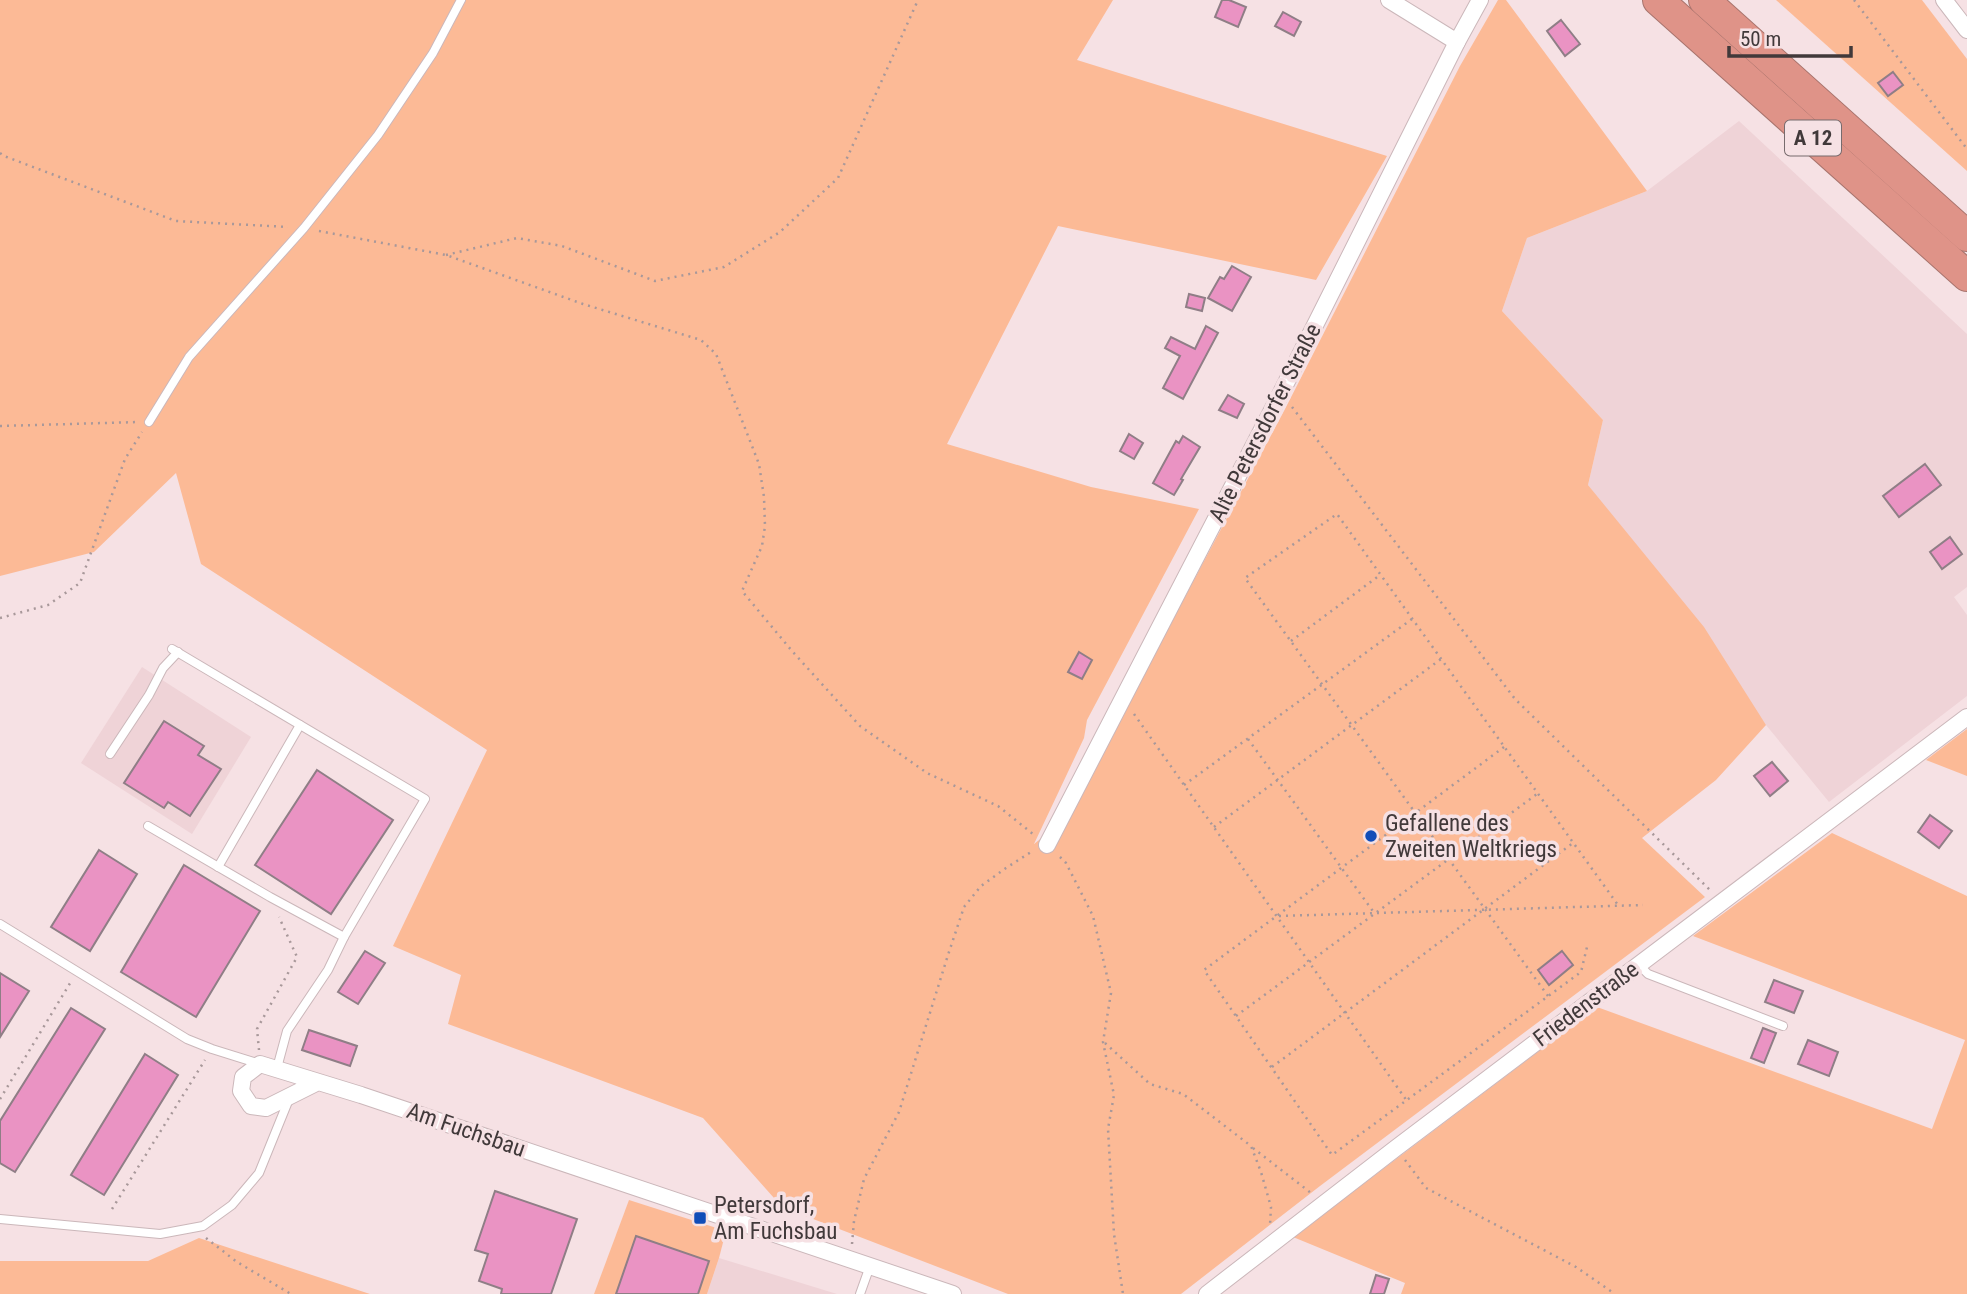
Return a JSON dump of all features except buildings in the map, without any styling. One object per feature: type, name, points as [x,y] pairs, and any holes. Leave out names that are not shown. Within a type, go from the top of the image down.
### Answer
[{"type":"highway","name":"A 12","points":[[1658,0],[1967,276]]},
{"type":"highway","name":"A 12","points":[[1704,0],[1967,236]]},
{"type":"street","points":[[1389,0],[1457,41]]},
{"type":"street","name":"Alte Petersdorfer Straße","points":[[1047,845],[1281,393],[1480,0]]},
{"type":"street","points":[[1944,0],[1967,30]]},
{"type":"street","name":"Friedenstraße","points":[[1207,1294],[1967,717]]},
{"type":"street","points":[[260,1064],[243,1077],[242,1091],[251,1106],[266,1108],[318,1082]]},
{"type":"street","name":"Am Fuchsbau","points":[[260,1064],[361,1095],[953,1294]]},
{"type":"lane","points":[[149,422],[190,357],[304,228],[378,135],[433,53],[461,0]]},
{"type":"lane","points":[[110,754],[175,650],[425,799],[344,937],[328,970],[287,1031],[276,1068]]},
{"type":"lane","points":[[218,867],[300,725]]},
{"type":"lane","points":[[148,827],[344,937]]},
{"type":"lane","name":"Am Fuchsbau","points":[[0,924],[187,1039],[260,1064]]},
{"type":"lane","points":[[1639,965],[1648,974],[1783,1026]]},
{"type":"lane","points":[[0,1219],[160,1234],[202,1226],[232,1205],[259,1173],[290,1096]]},
{"type":"lane","points":[[860,1294],[870,1266]]},
{"type":"path","points":[[446,255],[517,239],[562,246],[655,281],[724,267],[780,232],[838,178],[918,0]]},
{"type":"path","points":[[1853,0],[1967,149]]},
{"type":"path","points":[[0,153],[176,221],[304,228],[446,255],[583,304],[701,340],[716,354],[760,464],[764,497],[765,526],[762,546],[742,591],[860,726],[927,773],[998,806],[1047,845],[1066,863],[1093,916],[1111,993],[1103,1042],[1114,1095],[1108,1129],[1114,1234],[1123,1294]]},
{"type":"path","points":[[1281,393],[1515,699],[1722,902]]},
{"type":"path","points":[[0,426],[149,422]]},
{"type":"path","points":[[0,618],[48,605],[80,583],[125,459],[149,422]]},
{"type":"path","points":[[1548,996],[1245,579],[1336,514],[1618,905]]},
{"type":"path","points":[[1291,641],[1380,575]]},
{"type":"path","points":[[1184,785],[1412,619]]},
{"type":"path","points":[[1214,827],[1441,659]]},
{"type":"path","points":[[1123,698],[1406,1101]]},
{"type":"path","points":[[1248,739],[1375,914]]},
{"type":"path","points":[[1504,747],[1203,970],[1332,1155],[1581,972],[1587,947]]},
{"type":"path","points":[[1236,1016],[1537,794]]},
{"type":"path","points":[[1271,1068],[1573,843]]},
{"type":"path","points":[[850,1259],[853,1221],[864,1179],[899,1112],[964,907],[981,887],[1006,868],[1047,845]]},
{"type":"path","points":[[260,1064],[257,1029],[297,957],[270,897]]},
{"type":"path","points":[[1276,916],[1643,905]]},
{"type":"path","points":[[0,1098],[77,971]]},
{"type":"path","points":[[1103,1042],[1150,1084],[1183,1094],[1324,1203]]},
{"type":"path","points":[[112,1209],[212,1049]]},
{"type":"path","points":[[1251,1146],[1271,1207],[1269,1246]]},
{"type":"path","points":[[1396,1148],[1426,1188],[1576,1267],[1615,1294]]},
{"type":"path","points":[[198,1227],[201,1233],[237,1262],[291,1294]]},
{"type":"shaded area","points":[[0,0],[1113,0],[1077,60],[1387,156],[1316,280],[1058,226],[947,444],[1091,487],[1199,509],[1087,720],[1084,738],[1034,844],[1067,818],[1284,411],[1460,66],[1498,0],[1506,0],[1647,191],[1527,238],[1502,311],[1603,420],[1588,485],[1704,627],[1766,725],[1716,780],[1642,838],[1705,897],[1320,1186],[1181,1294],[1008,1294],[782,1207],[703,1118],[448,1024],[461,975],[393,946],[487,750],[201,564],[176,473],[94,552],[0,576]]},
{"type":"shaded area","points":[[1776,0],[1922,0],[1967,59],[1967,171]]},
{"type":"shaded area","points":[[1739,121],[1967,334],[1967,587],[1954,597],[1967,615],[1967,696],[1829,802],[1766,725],[1588,485],[1603,420],[1502,311],[1527,238],[1647,191]]},
{"type":"shaded area","points":[[142,667],[251,737],[192,834],[81,763]]},
{"type":"shaded area","points":[[1967,729],[1967,776],[1926,760]]},
{"type":"shaded area","points":[[1832,833],[1967,896],[1967,1294],[1401,1294],[1405,1283],[1293,1237],[1597,1007],[1932,1129],[1965,1040],[1693,936]]},
{"type":"shaded area","points":[[629,1200],[726,1231],[707,1294],[594,1294]]},
{"type":"shaded area","points":[[199,1238],[370,1294],[0,1294],[0,1261],[148,1261]]},
{"type":"shaded area","points":[[719,1258],[837,1294],[707,1294]]},
{"type":"place","name":"Gefallene des Zweiten Weltkriegs","points":[[1371,836]]},
{"type":"place","name":"Petersdorf, Am Fuchsbau","points":[[700,1218]]}]
